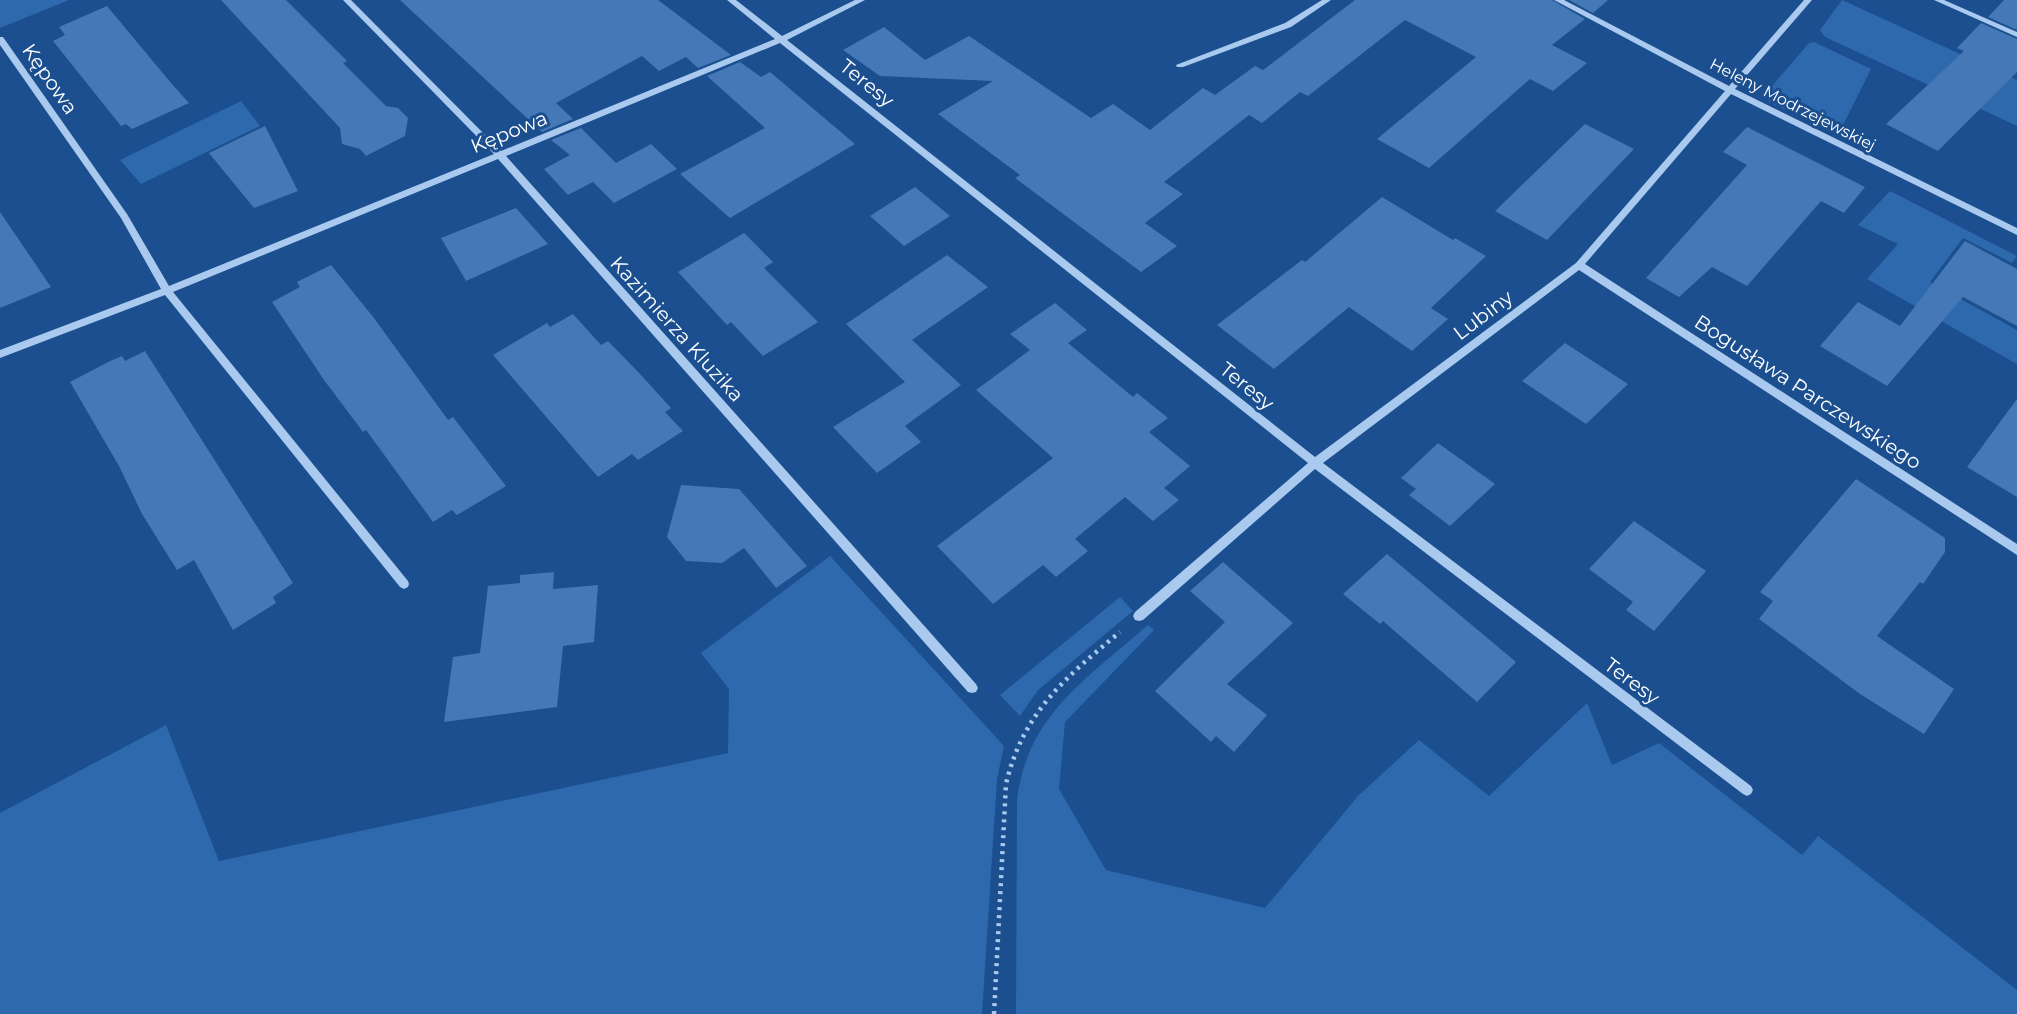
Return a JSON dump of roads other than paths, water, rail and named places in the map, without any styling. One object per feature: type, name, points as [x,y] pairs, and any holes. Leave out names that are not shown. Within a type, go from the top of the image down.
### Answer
[{"type":"street","name":"Kazimierza Kluzika","points":[[347,0],[500,155],[972,688]]},
{"type":"street","name":"Teresy","points":[[731,0],[1315,463],[1747,790]]},
{"type":"street","name":"Kępowa","points":[[0,354],[167,291],[783,39],[861,0]]},
{"type":"street","points":[[1180,65],[1288,26],[1327,0]]},
{"type":"street","name":"Heleny Modrzejewskiej","points":[[1558,0],[1730,90],[2017,232]]},
{"type":"street","name":"Lubiny","points":[[1139,616],[1315,463],[1579,266],[1808,0]]},
{"type":"street","points":[[1938,0],[2017,35]]},
{"type":"street","name":"Kępowa","points":[[0,39],[124,216],[167,291],[404,584]]},
{"type":"street","name":"Bogusława Parczewskiego","points":[[1579,266],[2017,550]]}]
